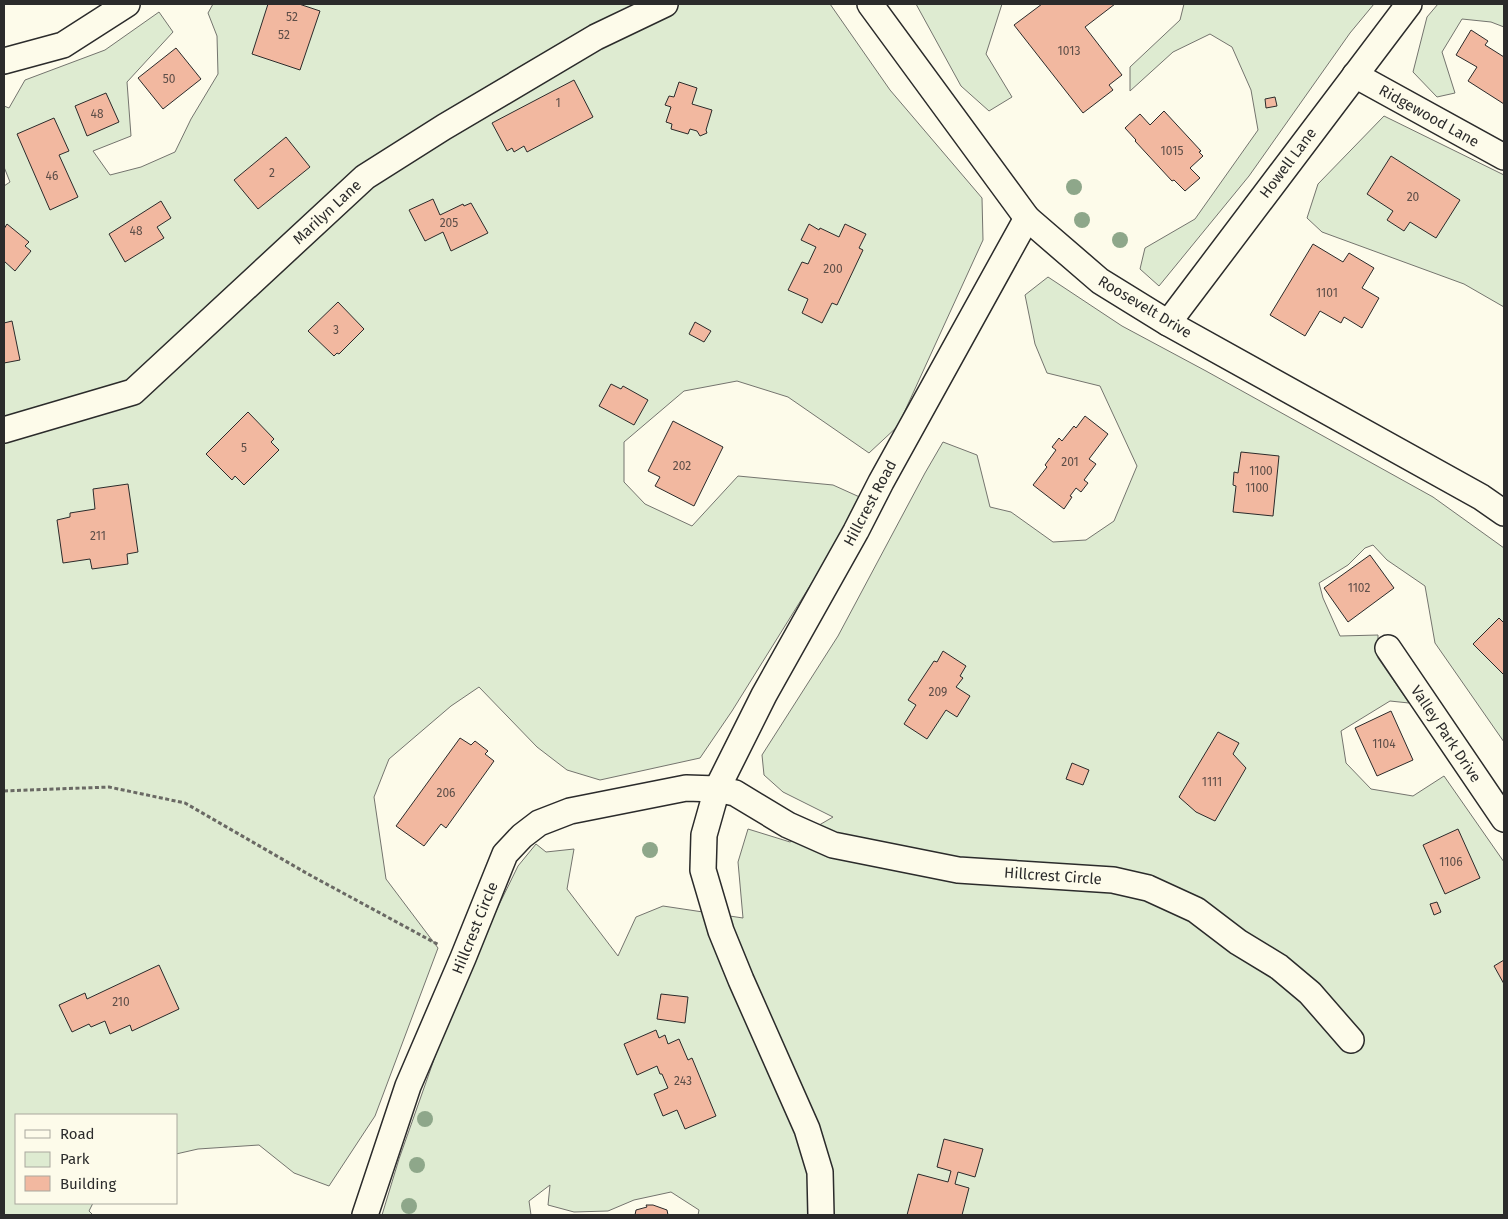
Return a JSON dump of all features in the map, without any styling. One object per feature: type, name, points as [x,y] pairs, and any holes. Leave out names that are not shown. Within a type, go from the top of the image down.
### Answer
[{"type":"street","points":[[4,61],[64,45],[126,4]]},
{"type":"street","name":"Marilyn Lane","points":[[4,430],[133,392],[365,177],[444,127],[596,37],[665,4]]},
{"type":"street","name":"Roosevelt Drive","points":[[870,4],[1027,218],[1100,282],[1481,497],[1504,513]]},
{"type":"street","name":"Howell Lane","points":[[1168,322],[1409,4]]},
{"type":"street","name":"Ridgewood Lane","points":[[1354,75],[1504,157]]},
{"type":"street","name":"Hillcrest Road","points":[[717,789],[764,695],[1027,218]]},
{"type":"street","name":"Valley Park Drive","points":[[1388,648],[1504,819]]},
{"type":"street","name":"Hillcrest Circle","points":[[365,1215],[408,1086],[505,854],[522,836],[539,823],[570,812],[686,788],[717,789],[735,793],[788,825],[833,845],[958,870],[1113,880],[1148,888],[1196,910],[1238,942],[1279,967],[1310,993],[1351,1040]]},
{"type":"street","points":[[717,789],[704,835],[703,870],[721,931],[807,1129],[820,1172],[821,1215]]},
{"type":"path","points":[[4,791],[109,787],[185,803],[308,874],[463,958]]},
{"type":"green space","points":[[213,4],[830,4],[890,90],[982,198],[983,240],[898,426],[869,453],[788,397],[737,381],[684,391],[624,442],[624,482],[645,504],[692,526],[738,476],[833,485],[864,499],[732,711],[700,758],[600,780],[567,770],[537,747],[479,687],[451,706],[389,759],[374,797],[386,879],[438,948],[375,1116],[329,1186],[294,1173],[259,1145],[198,1149],[178,1154],[178,1114],[15,1114],[15,1204],[92,1204],[89,1211],[93,1215],[4,1215],[4,186],[10,182],[4,167],[4,106],[9,108],[25,80],[105,50],[159,12],[173,32],[127,82],[131,136],[93,151],[110,175],[141,167],[175,152],[191,119],[218,74],[217,36],[208,13]]},
{"type":"green space","points":[[916,4],[1002,4],[986,54],[1012,97],[989,111],[961,86]]},
{"type":"green space","points":[[1184,4],[1374,4],[1350,33],[1249,176],[1159,286],[1140,269],[1145,248],[1195,219],[1258,130],[1251,90],[1232,47],[1210,34],[1173,52],[1130,91],[1130,67],[1180,20]]},
{"type":"green space","points":[[1438,4],[1504,4],[1504,27],[1491,22],[1462,19],[1442,52],[1455,93],[1437,97],[1413,72],[1427,17]]},
{"type":"green space","points":[[1384,116],[1504,175],[1504,307],[1464,284],[1322,232],[1307,218],[1318,184]]},
{"type":"green space","points":[[1048,277],[1122,326],[1433,497],[1504,548],[1504,742],[1435,643],[1425,586],[1387,560],[1373,545],[1365,548],[1348,565],[1319,583],[1323,598],[1340,636],[1378,635],[1378,658],[1409,703],[1390,701],[1341,731],[1346,763],[1371,789],[1413,796],[1444,776],[1504,862],[1504,1215],[698,1215],[699,1210],[671,1192],[634,1200],[608,1211],[574,1212],[548,1205],[550,1185],[529,1201],[531,1215],[382,1215],[399,1159],[437,1051],[496,911],[518,866],[536,844],[546,852],[574,849],[567,889],[618,956],[636,917],[663,906],[743,918],[738,862],[748,829],[790,842],[833,817],[783,792],[764,775],[762,755],[838,636],[943,442],[977,455],[990,507],[1011,512],[1053,542],[1086,540],[1114,521],[1137,466],[1100,386],[1047,373],[1035,344],[1025,295]]},
{"type":"building","points":[[268,4],[299,4],[320,11],[300,70],[252,54]]},
{"type":"building","points":[[1042,4],[1115,4],[1085,27],[1122,75],[1109,85],[1113,90],[1083,113],[1014,25]]},
{"type":"building","points":[[1471,30],[1488,41],[1485,45],[1504,57],[1504,104],[1468,81],[1477,67],[1456,55]]},
{"type":"building","points":[[176,48],[201,79],[163,109],[138,78]]},
{"type":"building","points":[[574,80],[593,117],[527,152],[524,146],[514,152],[512,148],[507,151],[492,123]]},
{"type":"building","points":[[679,82],[697,88],[692,104],[712,110],[706,130],[707,133],[700,136],[697,131],[690,129],[688,134],[671,129],[672,124],[666,122],[671,107],[665,105],[669,96],[674,97]]},
{"type":"building","points":[[106,93],[119,122],[87,136],[75,106]]},
{"type":"building","points":[[1275,97],[1277,106],[1266,108],[1265,99]]},
{"type":"building","points":[[1164,111],[1201,151],[1199,152],[1203,156],[1190,168],[1200,178],[1185,191],[1174,180],[1172,181],[1125,128],[1140,114],[1150,125]]},
{"type":"building","points":[[54,118],[69,151],[59,155],[78,197],[50,210],[17,134]]},
{"type":"building","points":[[286,137],[310,167],[258,209],[234,180]]},
{"type":"building","points":[[1391,156],[1460,200],[1436,238],[1410,222],[1404,231],[1387,220],[1393,211],[1367,194]]},
{"type":"building","points":[[433,199],[440,215],[463,204],[464,206],[471,203],[488,233],[451,251],[443,232],[425,241],[409,210]]},
{"type":"building","points":[[161,201],[171,218],[157,227],[164,238],[125,262],[109,234]]},
{"type":"building","points":[[7,224],[29,242],[25,246],[31,251],[15,271],[4,261],[4,229]]},
{"type":"building","points":[[809,224],[819,230],[820,228],[839,237],[845,224],[866,234],[859,248],[863,250],[837,305],[832,303],[822,323],[802,313],[808,299],[788,290],[802,262],[808,264],[816,247],[801,240]]},
{"type":"building","points":[[1313,244],[1343,262],[1349,253],[1374,268],[1362,288],[1379,298],[1362,328],[1344,317],[1341,323],[1320,311],[1305,336],[1270,315]]},
{"type":"building","points":[[338,302],[364,329],[339,354],[337,353],[334,356],[308,331]]},
{"type":"building","points":[[12,321],[20,360],[4,363],[4,323]]},
{"type":"building","points":[[695,322],[711,331],[704,342],[689,334]]},
{"type":"building","points":[[611,384],[621,389],[623,386],[648,400],[634,425],[599,406]]},
{"type":"building","points":[[248,412],[274,439],[271,442],[279,450],[244,485],[235,476],[232,480],[206,454]]},
{"type":"building","points":[[1085,416],[1108,434],[1089,459],[1096,464],[1084,480],[1088,483],[1081,492],[1076,488],[1064,509],[1033,485],[1047,467],[1045,465],[1056,450],[1052,447],[1059,438],[1062,441],[1074,426],[1076,428]]},
{"type":"building","points":[[673,421],[723,447],[694,506],[655,486],[660,477],[648,471]]},
{"type":"building","points":[[1241,452],[1279,456],[1273,516],[1233,512],[1236,486],[1233,485],[1234,472],[1238,473]]},
{"type":"building","points":[[128,484],[138,552],[127,554],[128,564],[92,569],[90,559],[63,563],[57,520],[70,517],[70,513],[95,509],[93,489]]},
{"type":"building","points":[[1370,555],[1394,588],[1348,622],[1324,588]]},
{"type":"building","points":[[1499,618],[1504,623],[1504,675],[1473,644]]},
{"type":"building","points":[[943,651],[966,666],[960,676],[963,678],[956,687],[970,696],[957,717],[946,710],[927,739],[904,724],[916,705],[908,700],[934,661],[937,662]]},
{"type":"building","points":[[1391,711],[1413,760],[1377,776],[1355,728]]},
{"type":"building","points":[[1218,732],[1239,743],[1233,754],[1246,768],[1215,821],[1196,812],[1179,797]]},
{"type":"building","points":[[460,738],[471,745],[475,741],[488,751],[485,754],[494,761],[446,828],[441,824],[424,846],[396,826]]},
{"type":"building","points":[[1072,763],[1089,770],[1083,785],[1066,779]]},
{"type":"building","points":[[1458,829],[1480,878],[1445,894],[1423,845]]},
{"type":"building","points":[[1437,902],[1441,912],[1434,915],[1430,904]]},
{"type":"building","points":[[1504,960],[1504,984],[1494,966]]},
{"type":"building","points":[[159,965],[179,1009],[132,1031],[130,1025],[110,1034],[105,1021],[91,1027],[89,1024],[72,1032],[59,1005],[85,993],[87,999]]},
{"type":"building","points":[[661,994],[688,997],[685,1023],[657,1019]]},
{"type":"building","points":[[656,1030],[659,1038],[665,1035],[668,1044],[679,1039],[688,1060],[692,1058],[716,1116],[685,1129],[677,1110],[663,1116],[654,1094],[668,1088],[662,1074],[660,1074],[657,1066],[637,1075],[624,1044]]},
{"type":"building","points":[[944,1139],[983,1149],[975,1177],[958,1172],[955,1184],[969,1188],[962,1215],[907,1215],[918,1174],[948,1182],[951,1171],[937,1167]]},
{"type":"building","points":[[646,1205],[653,1205],[667,1210],[668,1215],[635,1215],[636,1210],[647,1207]]}]
